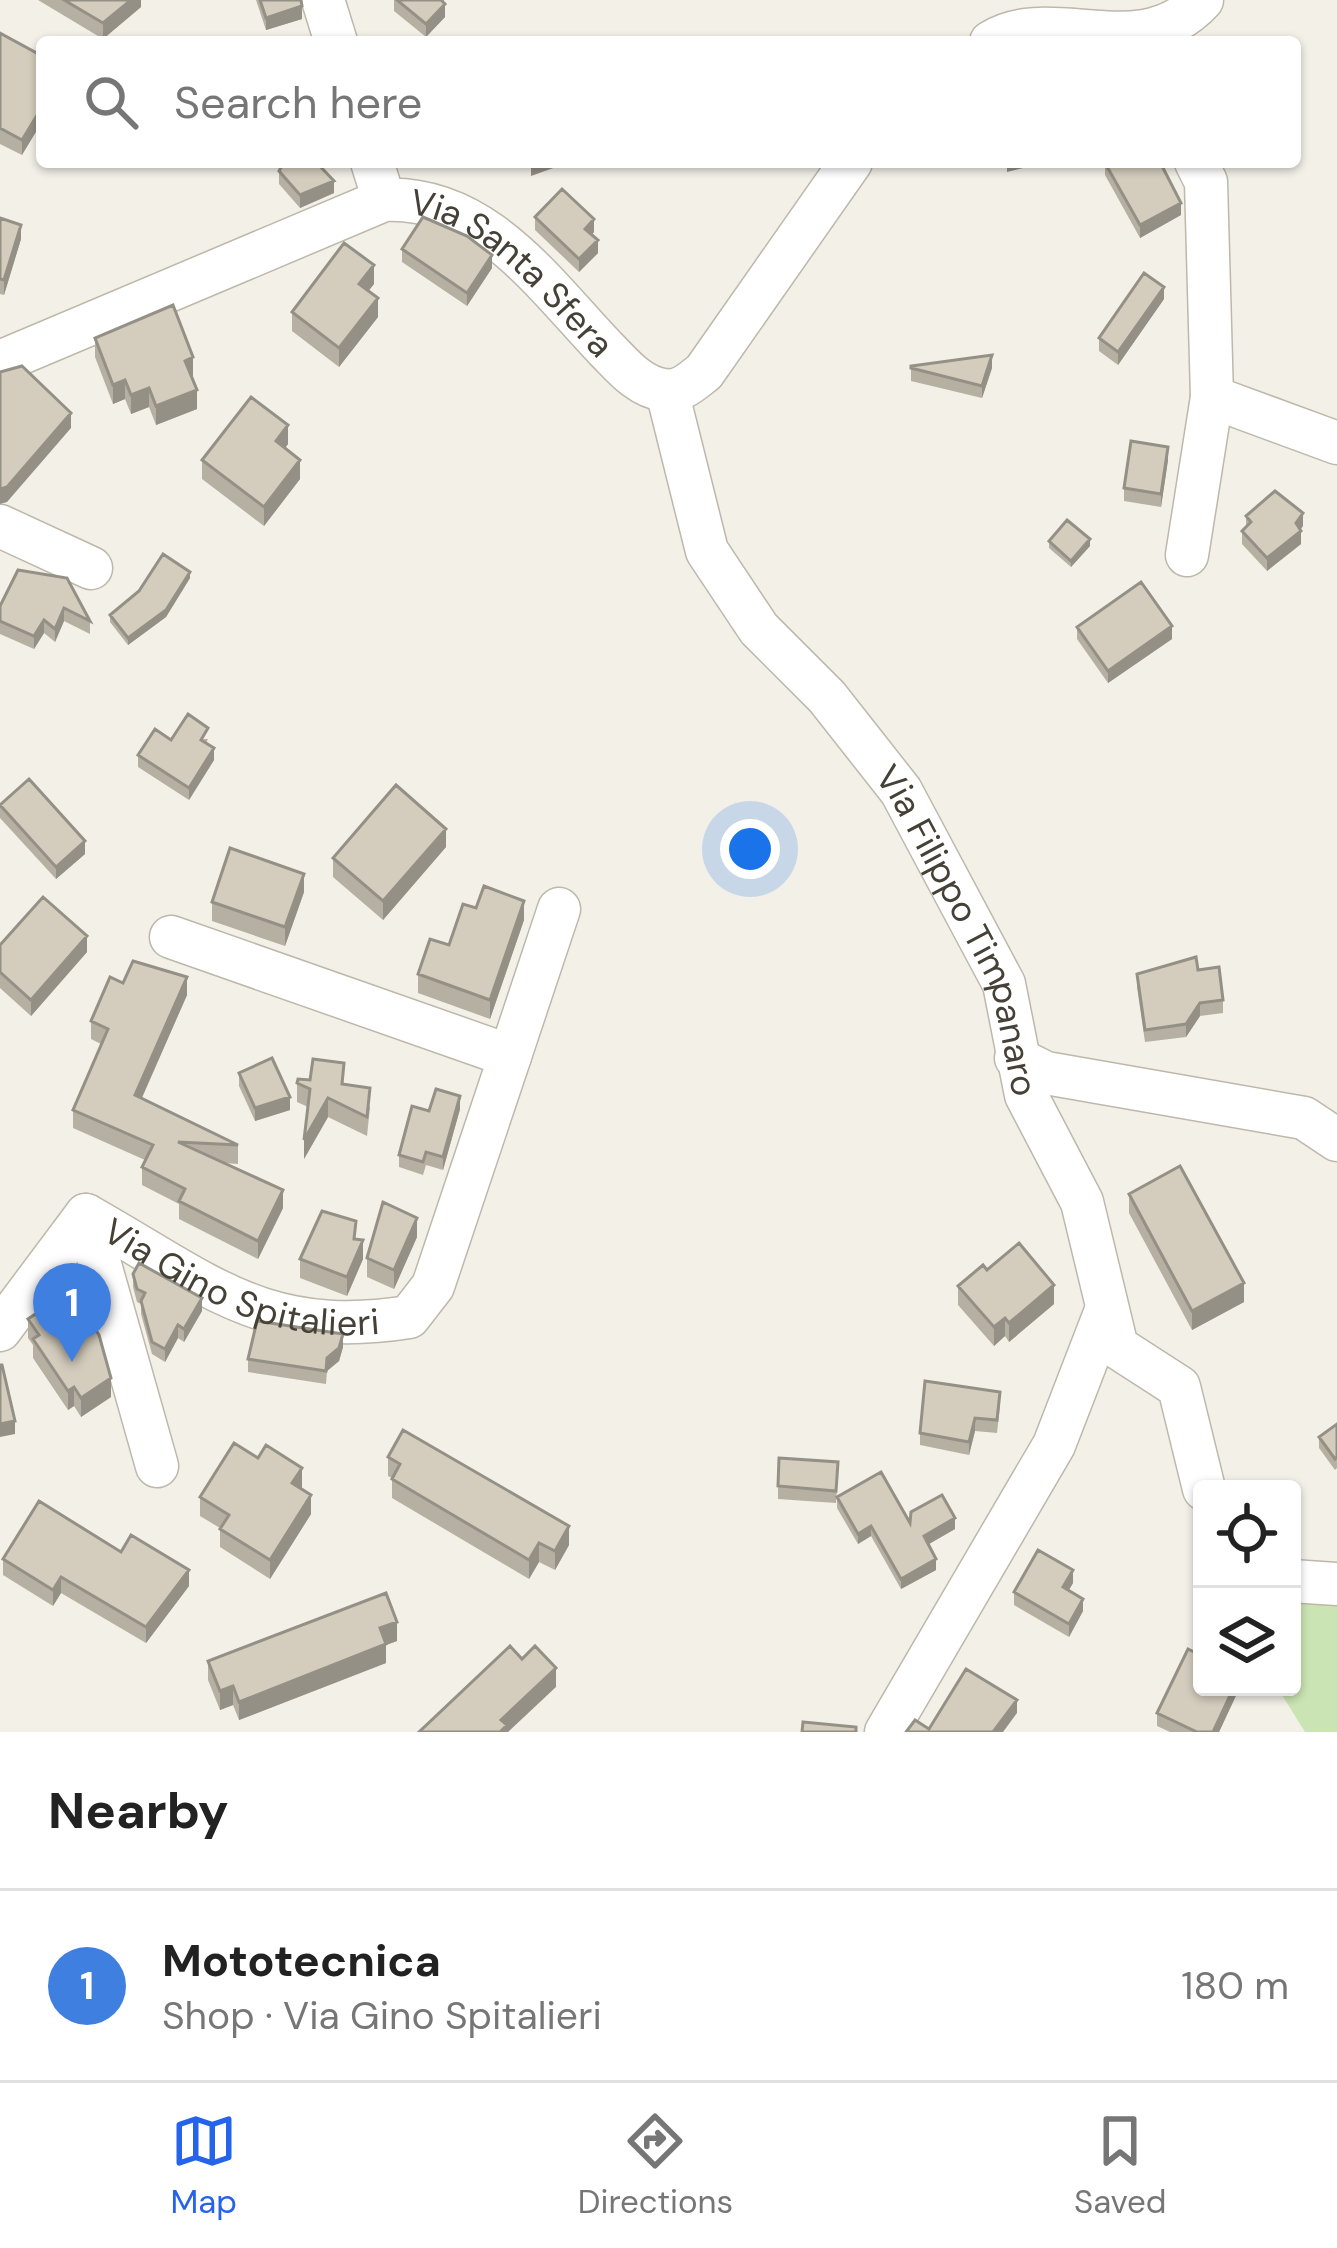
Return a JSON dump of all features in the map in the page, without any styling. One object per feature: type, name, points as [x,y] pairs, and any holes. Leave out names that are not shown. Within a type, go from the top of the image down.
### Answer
[{"type":"street","points":[[323,0],[334,36]]},
{"type":"street","points":[[1136,36],[1202,0]]},
{"type":"street","points":[[1009,36],[1033,28],[1104,36]]},
{"type":"street","points":[[667,391],[682,388],[704,371],[847,168]]},
{"type":"street","points":[[1187,555],[1212,397],[1206,182],[1199,168]]},
{"type":"street","name":"Via Santa Sfera","points":[[0,362],[378,181],[467,216],[502,241],[630,373],[667,391]]},
{"type":"street","name":"Via Filippo Timpanaro","points":[[667,391],[707,551],[759,629],[827,698],[901,790],[1004,984],[1026,1095],[1082,1202],[1105,1313],[1117,1347],[1178,1388],[1202,1480]]},
{"type":"street","points":[[1212,397],[1337,443]]},
{"type":"street","points":[[0,526],[91,568]]},
{"type":"street","name":"Via Gino Spitalieri","points":[[0,1330],[86,1215],[251,1308],[290,1321],[351,1326],[409,1317],[434,1286],[559,909]]},
{"type":"street","points":[[171,938],[510,1056]]},
{"type":"street","points":[[1016,1058],[1046,1073],[1304,1118],[1337,1140]]},
{"type":"street","points":[[86,1215],[158,1466]]},
{"type":"street","points":[[886,1732],[1054,1445],[1105,1313]]},
{"type":"street","points":[[1301,1583],[1337,1585]]},
{"type":"green space","points":[[1301,1599],[1337,1602],[1337,1732],[1305,1732],[1283,1696],[1301,1696]]},
{"type":"building","points":[[64,0],[131,0],[103,23]]},
{"type":"building","points":[[260,0],[301,0],[302,6],[266,18]]},
{"type":"building","points":[[397,0],[441,0],[445,4],[426,24]]},
{"type":"building","points":[[0,33],[36,53],[36,117],[22,140],[0,128]]},
{"type":"building","points":[[322,168],[334,181],[300,195],[279,171]]},
{"type":"building","points":[[1108,168],[1163,168],[1181,203],[1140,225]]},
{"type":"building","points":[[562,189],[594,219],[585,229],[598,240],[579,259],[535,217]]},
{"type":"building","points":[[423,217],[467,236],[492,255],[467,293],[402,249]]},
{"type":"building","points":[[0,218],[21,225],[4,280],[0,279]]},
{"type":"building","points":[[344,243],[374,265],[359,284],[378,298],[339,348],[292,312]]},
{"type":"building","points":[[1144,273],[1164,287],[1118,352],[1099,338]]},
{"type":"building","points":[[173,305],[193,357],[185,361],[197,390],[156,406],[149,388],[131,395],[125,380],[113,385],[95,338]]},
{"type":"building","points":[[992,355],[982,386],[911,368],[911,366]]},
{"type":"building","points":[[22,366],[71,413],[7,487],[0,489],[0,372]]},
{"type":"building","points":[[251,397],[288,425],[276,441],[300,460],[264,507],[202,460]]},
{"type":"building","points":[[1131,441],[1168,447],[1161,494],[1124,488]]},
{"type":"building","points":[[1275,491],[1303,513],[1296,523],[1301,531],[1267,558],[1242,531],[1251,522],[1246,516]]},
{"type":"building","points":[[1067,520],[1090,539],[1071,561],[1049,541]]},
{"type":"building","points":[[163,554],[190,572],[166,610],[128,638],[110,615],[139,591]]},
{"type":"building","points":[[18,570],[67,578],[90,621],[64,608],[55,629],[44,620],[34,636],[0,621],[0,606]]},
{"type":"building","points":[[1141,582],[1172,626],[1108,671],[1077,627]]},
{"type":"building","points":[[188,714],[208,728],[201,740],[214,748],[189,788],[138,755],[155,729],[171,740]]},
{"type":"building","points":[[29,779],[85,841],[56,867],[0,805]]},
{"type":"building","points":[[396,785],[446,829],[383,901],[333,858]]},
{"type":"building","points":[[230,848],[304,874],[285,927],[212,902]]},
{"type":"building","points":[[484,886],[524,901],[490,1000],[418,974],[430,939],[449,945],[463,904],[476,908]]},
{"type":"building","points":[[43,897],[87,936],[31,1000],[0,972],[0,945]]},
{"type":"building","points":[[1196,957],[1198,970],[1219,967],[1223,1000],[1200,1003],[1186,1024],[1145,1030],[1137,974]]},
{"type":"building","points":[[133,961],[187,977],[135,1095],[238,1145],[178,1142],[283,1190],[258,1241],[179,1201],[185,1189],[142,1167],[153,1145],[73,1110],[108,1029],[91,1021],[110,977],[123,983]]},
{"type":"building","points":[[272,1058],[290,1097],[255,1108],[239,1073]]},
{"type":"building","points":[[313,1059],[344,1063],[342,1084],[370,1088],[367,1117],[328,1098],[304,1140],[310,1089],[297,1083],[298,1079],[310,1080]]},
{"type":"building","points":[[436,1089],[460,1096],[443,1157],[426,1152],[423,1162],[399,1155],[412,1106],[429,1111]]},
{"type":"building","points":[[1180,1166],[1244,1283],[1192,1311],[1129,1194]]},
{"type":"building","points":[[383,1202],[417,1218],[394,1270],[367,1258]]},
{"type":"building","points":[[322,1211],[356,1221],[354,1239],[363,1240],[347,1277],[300,1259]]},
{"type":"building","points":[[1019,1243],[1054,1285],[1009,1323],[1005,1318],[994,1327],[958,1286],[983,1265],[987,1270]]},
{"type":"building","points":[[139,1263],[202,1298],[184,1329],[178,1325],[165,1349],[152,1342],[141,1301],[145,1293],[137,1289],[133,1274]]},
{"type":"building","points":[[70,1291],[99,1335],[111,1378],[81,1398],[74,1387],[68,1391],[33,1339],[39,1335],[28,1319]]},
{"type":"building","points":[[257,1321],[343,1334],[339,1348],[327,1358],[326,1371],[248,1359]]},
{"type":"building","points":[[0,1365],[15,1421],[0,1424]]},
{"type":"building","points":[[925,1381],[1000,1392],[997,1420],[975,1418],[969,1442],[920,1433]]},
{"type":"building","points":[[1337,1424],[1337,1457],[1335,1459],[1319,1437]]},
{"type":"building","points":[[403,1430],[569,1526],[555,1551],[539,1543],[529,1560],[392,1479],[400,1464],[388,1457]]},
{"type":"building","points":[[234,1443],[258,1458],[266,1445],[302,1468],[292,1483],[311,1495],[270,1560],[220,1529],[229,1515],[200,1497]]},
{"type":"building","points":[[779,1458],[838,1462],[836,1491],[778,1486]]},
{"type":"building","points":[[881,1472],[910,1523],[911,1512],[942,1495],[955,1518],[924,1536],[936,1559],[901,1579],[871,1526],[858,1534],[837,1497]]},
{"type":"building","points":[[39,1501],[121,1552],[131,1535],[189,1570],[146,1627],[61,1577],[53,1590],[3,1559]]},
{"type":"building","points":[[1038,1550],[1073,1570],[1063,1587],[1083,1599],[1069,1624],[1014,1592]]},
{"type":"building","points":[[386,1593],[397,1622],[380,1628],[386,1644],[239,1702],[233,1686],[220,1691],[208,1661]]},
{"type":"building","points":[[510,1646],[522,1659],[535,1646],[556,1668],[501,1720],[507,1725],[500,1732],[419,1732]]},
{"type":"building","points":[[1188,1649],[1193,1652],[1193,1696],[1230,1696],[1213,1732],[1197,1732],[1157,1713]]},
{"type":"building","points":[[966,1669],[1017,1700],[993,1732],[906,1732],[915,1720],[929,1729]]},
{"type":"building","points":[[803,1722],[856,1727],[856,1732],[802,1732]]},
{"type":"place","name":"Mototecnica","points":[[72,1362]]}]
